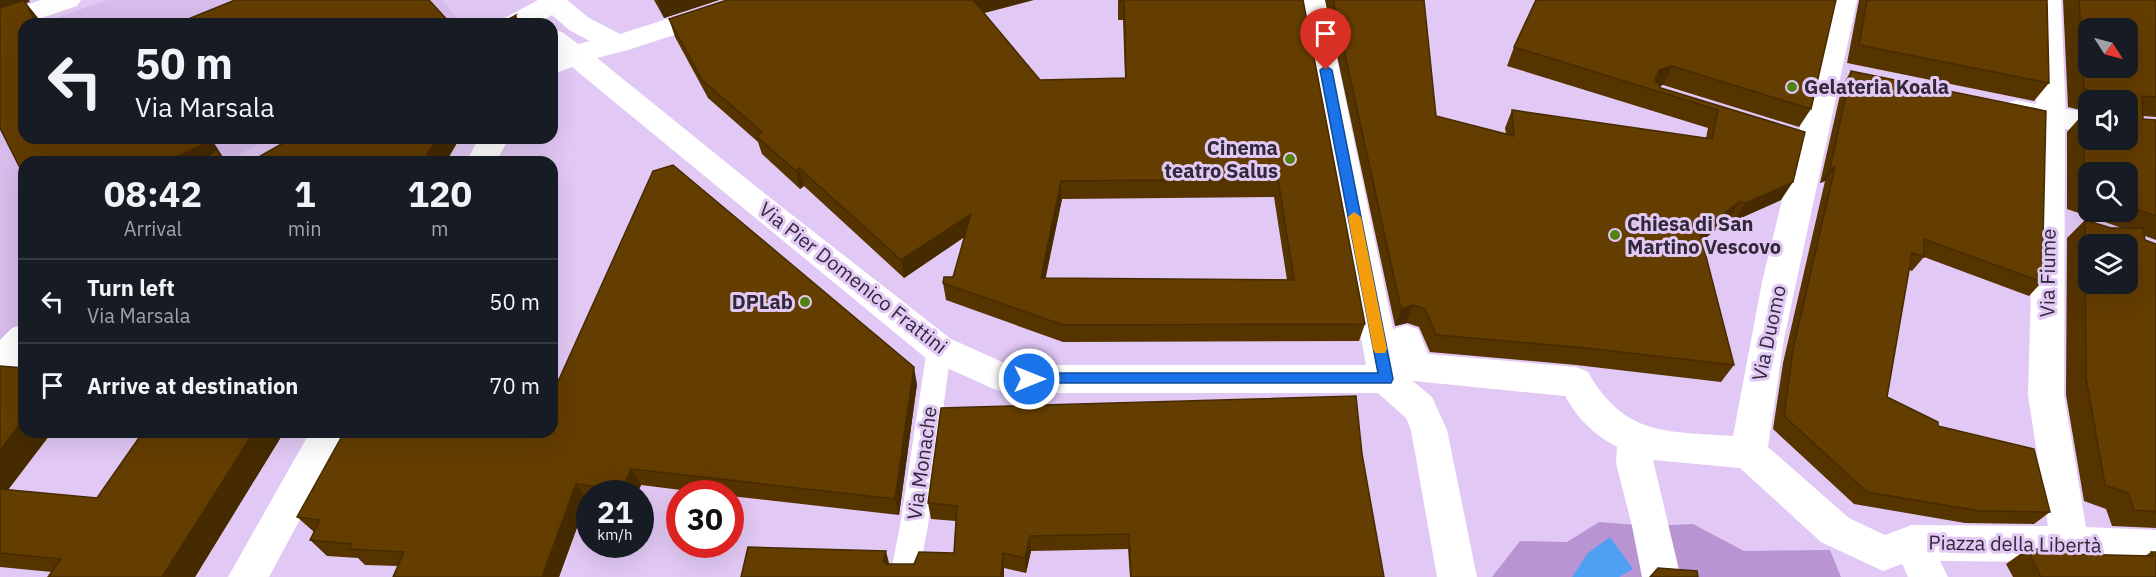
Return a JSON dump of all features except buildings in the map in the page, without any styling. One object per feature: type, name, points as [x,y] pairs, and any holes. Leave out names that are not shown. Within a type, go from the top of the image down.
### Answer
[{"type":"street","points":[[0,23],[68,0]]},
{"type":"street","points":[[559,53],[618,44],[754,0]]},
{"type":"street","points":[[1312,0],[1386,379],[1419,408],[1429,430],[1457,577]]},
{"type":"street","name":"Via Duomo","points":[[1749,453],[1762,363],[1801,141],[1842,73],[1844,0]]},
{"type":"street","name":"Via Fiume","points":[[2048,0],[2051,117],[2046,395],[2070,544]]},
{"type":"street","points":[[521,16],[552,1],[579,24],[618,44]]},
{"type":"street","name":"Via Pier Domenico Frattini","points":[[559,53],[613,84],[753,201],[939,349],[1006,379],[1386,379]]},
{"type":"street","points":[[1993,105],[2078,121]]},
{"type":"street","points":[[2049,218],[2081,229]]},
{"type":"street","points":[[1406,339],[1414,367],[1576,382],[1588,404],[1611,426],[1636,439],[1659,446],[1749,453],[1835,530],[1883,554],[1912,543]]},
{"type":"street","points":[[0,363],[18,344]]},
{"type":"street","points":[[248,577],[326,438]]},
{"type":"street","points":[[1636,439],[1634,463],[1651,526],[1660,574]]},
{"type":"street","name":"Piazza della Libertà","points":[[1928,577],[1912,543],[2070,544],[2156,548]]},
{"type":"lane","name":"Via Monache","points":[[904,577],[914,526],[939,349]]},
{"type":"shaded area","points":[[108,0],[442,0],[457,18],[56,18]]},
{"type":"shaded area","points":[[0,37],[18,113],[18,144],[258,144],[237,156],[18,156],[18,326],[0,346]]},
{"type":"shaded area","points":[[1599,522],[1651,526],[1693,524],[1744,551],[1830,550],[1841,577],[1492,577],[1520,541],[1567,542]]},
{"type":"water","points":[[1610,537],[1633,569],[1619,577],[1572,577],[1588,553]]},
{"type":"slow traffic","points":[[1354,217],[1380,349]]},
{"type":"place","name":"Gelateria Koala","points":[[1792,87]]},
{"type":"place","name":"Cinema teatro Salus","points":[[1290,159]]},
{"type":"place","name":"Chiesa di San Martino Vescovo","points":[[1615,235]]},
{"type":"place","name":"DPLab","points":[[805,302]]},
{"type":"route","points":[[1029,379],[1386,379],[1326,70]]}]
